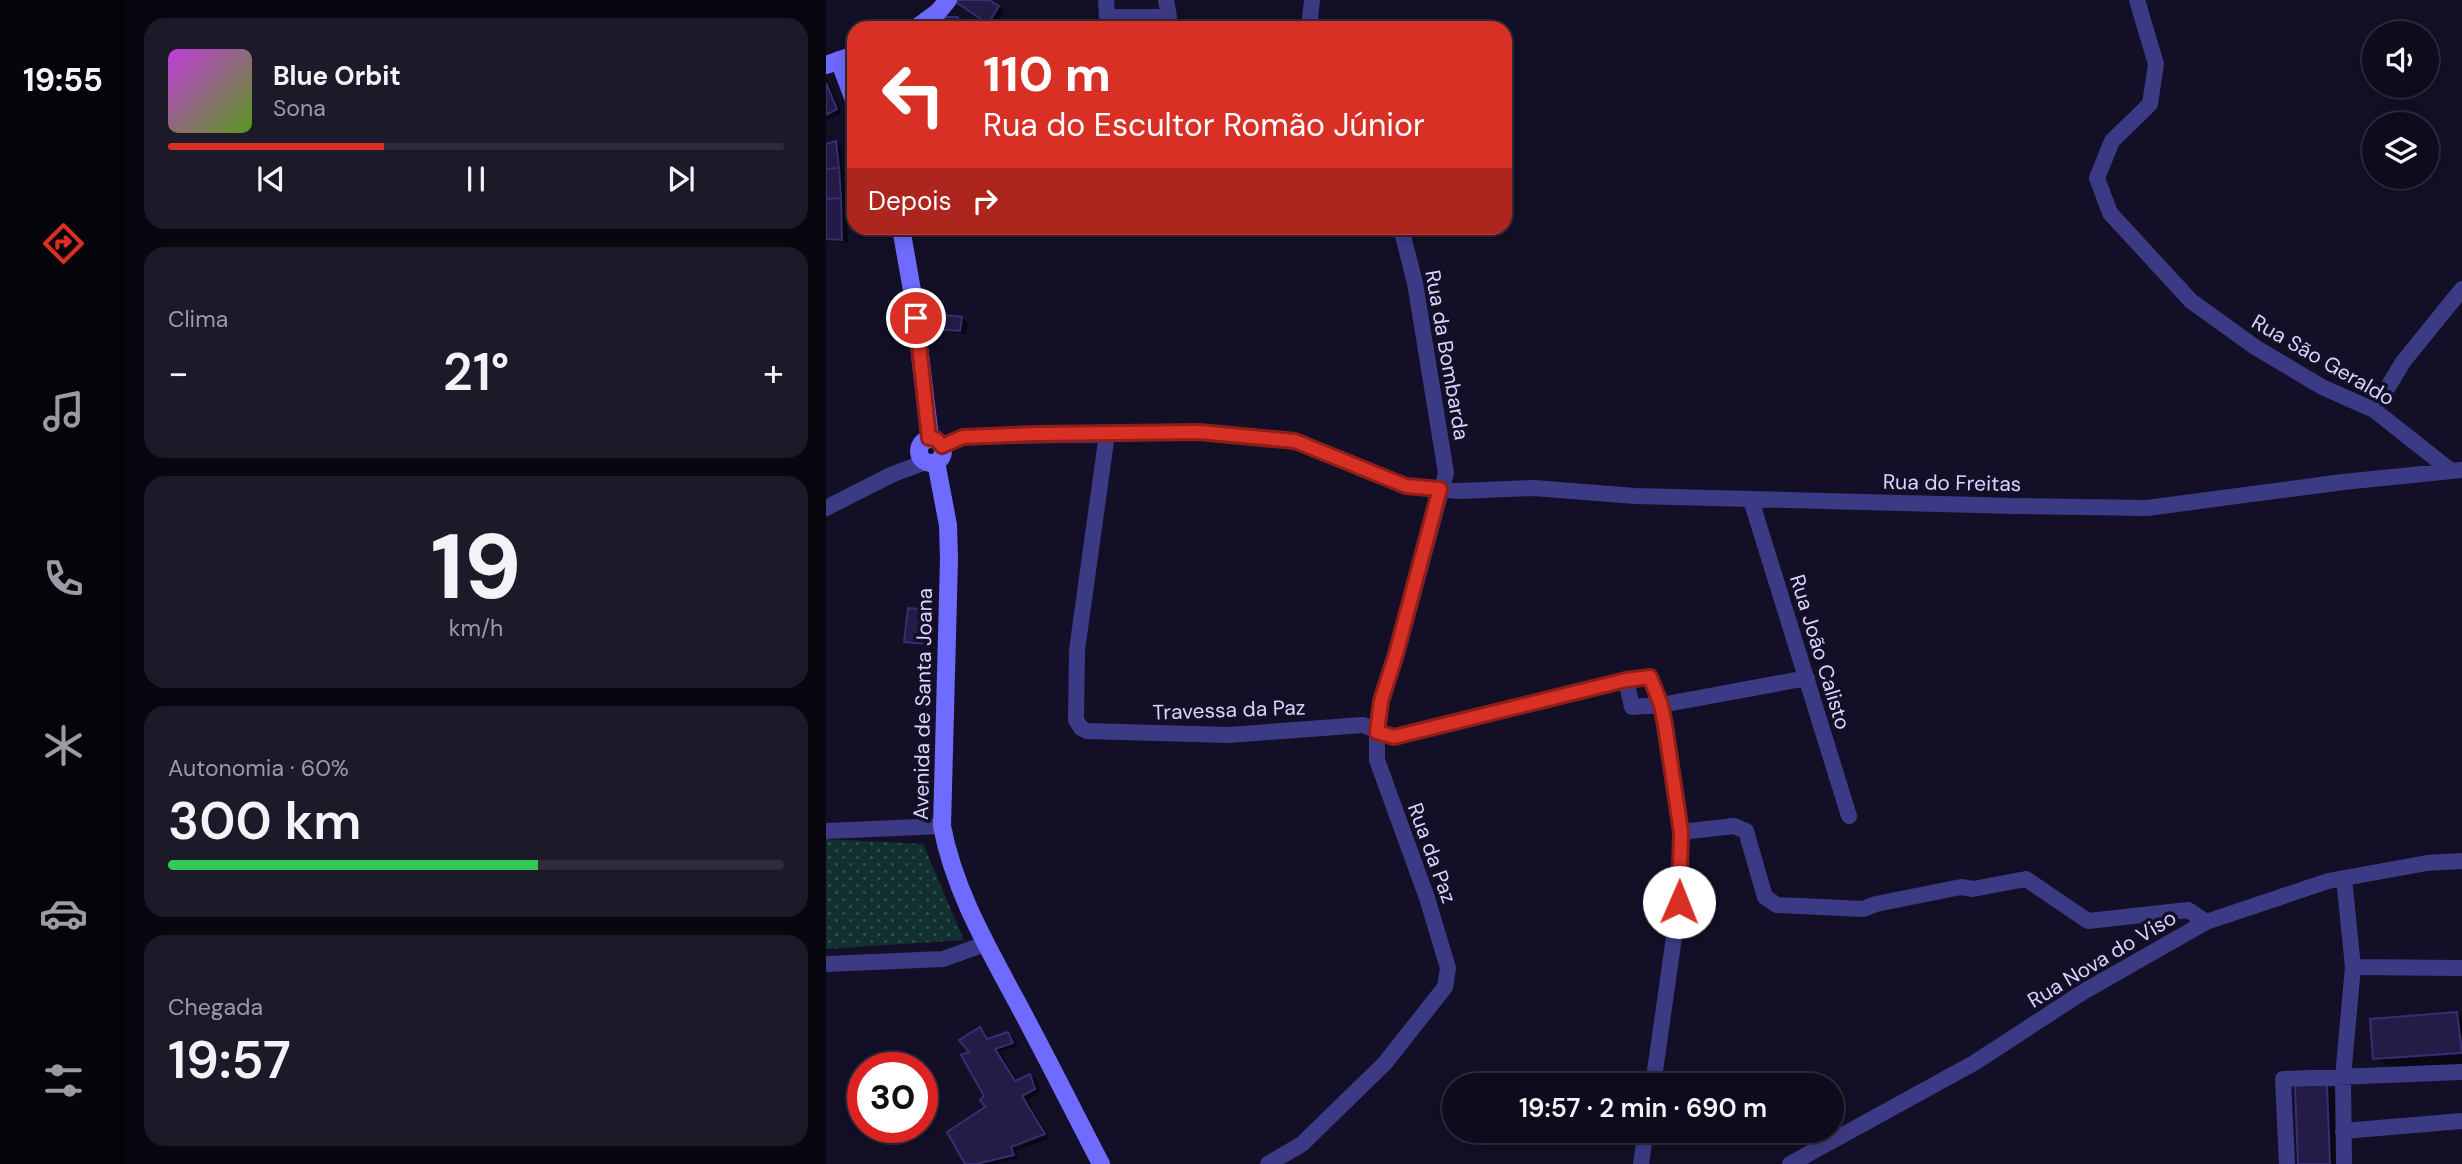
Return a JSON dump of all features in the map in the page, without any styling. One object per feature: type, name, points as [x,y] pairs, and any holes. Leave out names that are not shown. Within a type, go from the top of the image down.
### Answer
[{"type":"street","points":[[926,21],[948,0]]},
{"type":"street","points":[[1106,0],[1107,17],[1169,17],[1166,0]]},
{"type":"street","points":[[1310,21],[1312,0]]},
{"type":"street","name":"Rua São Geraldo","points":[[2137,0],[2156,64],[2150,104],[2112,141],[2097,178],[2110,213],[2191,301],[2322,387],[2374,410],[2456,470]]},
{"type":"street","points":[[840,60],[847,80]]},
{"type":"street","name":"Avenida de Santa Joana","points":[[902,235],[933,452],[948,525],[942,826],[947,854],[985,944],[1101,1164]]},
{"type":"street","name":"Rua da Bombarda","points":[[1403,235],[1415,283],[1446,473],[1440,489]]},
{"type":"street","points":[[2374,410],[2403,362],[2462,289]]},
{"type":"street","name":"Rua do Freitas","points":[[826,508],[963,437],[1035,434],[1199,432],[1295,441],[1406,486],[1459,491],[1534,488],[1635,496],[1751,499],[2147,508],[2456,470]]},
{"type":"street","name":"Travessa da Paz","points":[[1107,434],[1077,650],[1076,720],[1081,728],[1087,731],[1227,735],[1363,725],[1394,737],[1626,680]]},
{"type":"street","name":"Rua da Paz","points":[[1268,1164],[1302,1144],[1385,1063],[1445,987],[1448,968],[1427,898],[1377,760],[1381,701],[1440,489]]},
{"type":"street","name":"Rua João Calisto","points":[[1751,499],[1849,816]]},
{"type":"street","points":[[1655,1073],[1679,902],[1681,832],[1661,705],[1650,677],[1626,680],[1632,707],[1661,705],[1807,678]]},
{"type":"street","points":[[826,831],[942,826]]},
{"type":"street","points":[[1681,832],[1734,826],[1746,831],[1765,897],[1777,905],[1863,909],[1961,887],[1973,889],[2026,879],[2088,921],[2188,910],[2206,922]]},
{"type":"street","name":"Rua Nova do Viso","points":[[1790,1164],[1974,1063],[2082,992],[2206,922],[2328,881],[2427,863],[2462,862]]},
{"type":"street","points":[[2344,878],[2353,967],[2343,1077],[2344,1164]]},
{"type":"street","points":[[826,964],[943,959],[985,944]]},
{"type":"street","points":[[2353,967],[2462,968]]},
{"type":"street","points":[[2287,1164],[2283,1079],[2462,1072]]},
{"type":"street","points":[[2343,1131],[2462,1121]]},
{"type":"street","points":[[1641,1164],[1644,1143]]},
{"type":"green space","points":[[826,839],[923,844],[964,940],[826,949]]},
{"type":"building","points":[[989,0],[999,6],[990,21],[984,21],[956,2]]},
{"type":"building","points":[[945,17],[958,17],[959,21],[942,21]]},
{"type":"building","points":[[826,83],[837,109],[826,115]]},
{"type":"building","points":[[836,141],[839,168],[826,169],[826,144]]},
{"type":"building","points":[[839,168],[841,198],[826,199],[826,169]]},
{"type":"building","points":[[841,198],[842,240],[826,239],[826,199]]},
{"type":"building","points":[[934,314],[962,317],[960,331],[933,329]]},
{"type":"building","points":[[908,608],[930,610],[926,644],[904,642]]},
{"type":"building","points":[[2457,1012],[2462,1053],[2373,1059],[2370,1019]]},
{"type":"building","points":[[980,1027],[987,1039],[1008,1032],[1013,1043],[995,1049],[1015,1081],[1030,1074],[1035,1089],[1022,1096],[1045,1134],[1011,1147],[1014,1155],[965,1164],[947,1132],[985,1107],[980,1100],[984,1096],[961,1055],[969,1052],[959,1040]]},
{"type":"building","points":[[2327,1084],[2330,1164],[2298,1164],[2295,1085]]},
{"type":"route","points":[[916,318],[929,438],[936,439],[942,446],[963,437],[1199,432],[1295,441],[1406,486],[1440,489],[1381,701],[1377,732],[1394,737],[1626,680],[1650,677],[1661,705],[1665,725],[1681,832],[1679,902]]}]
